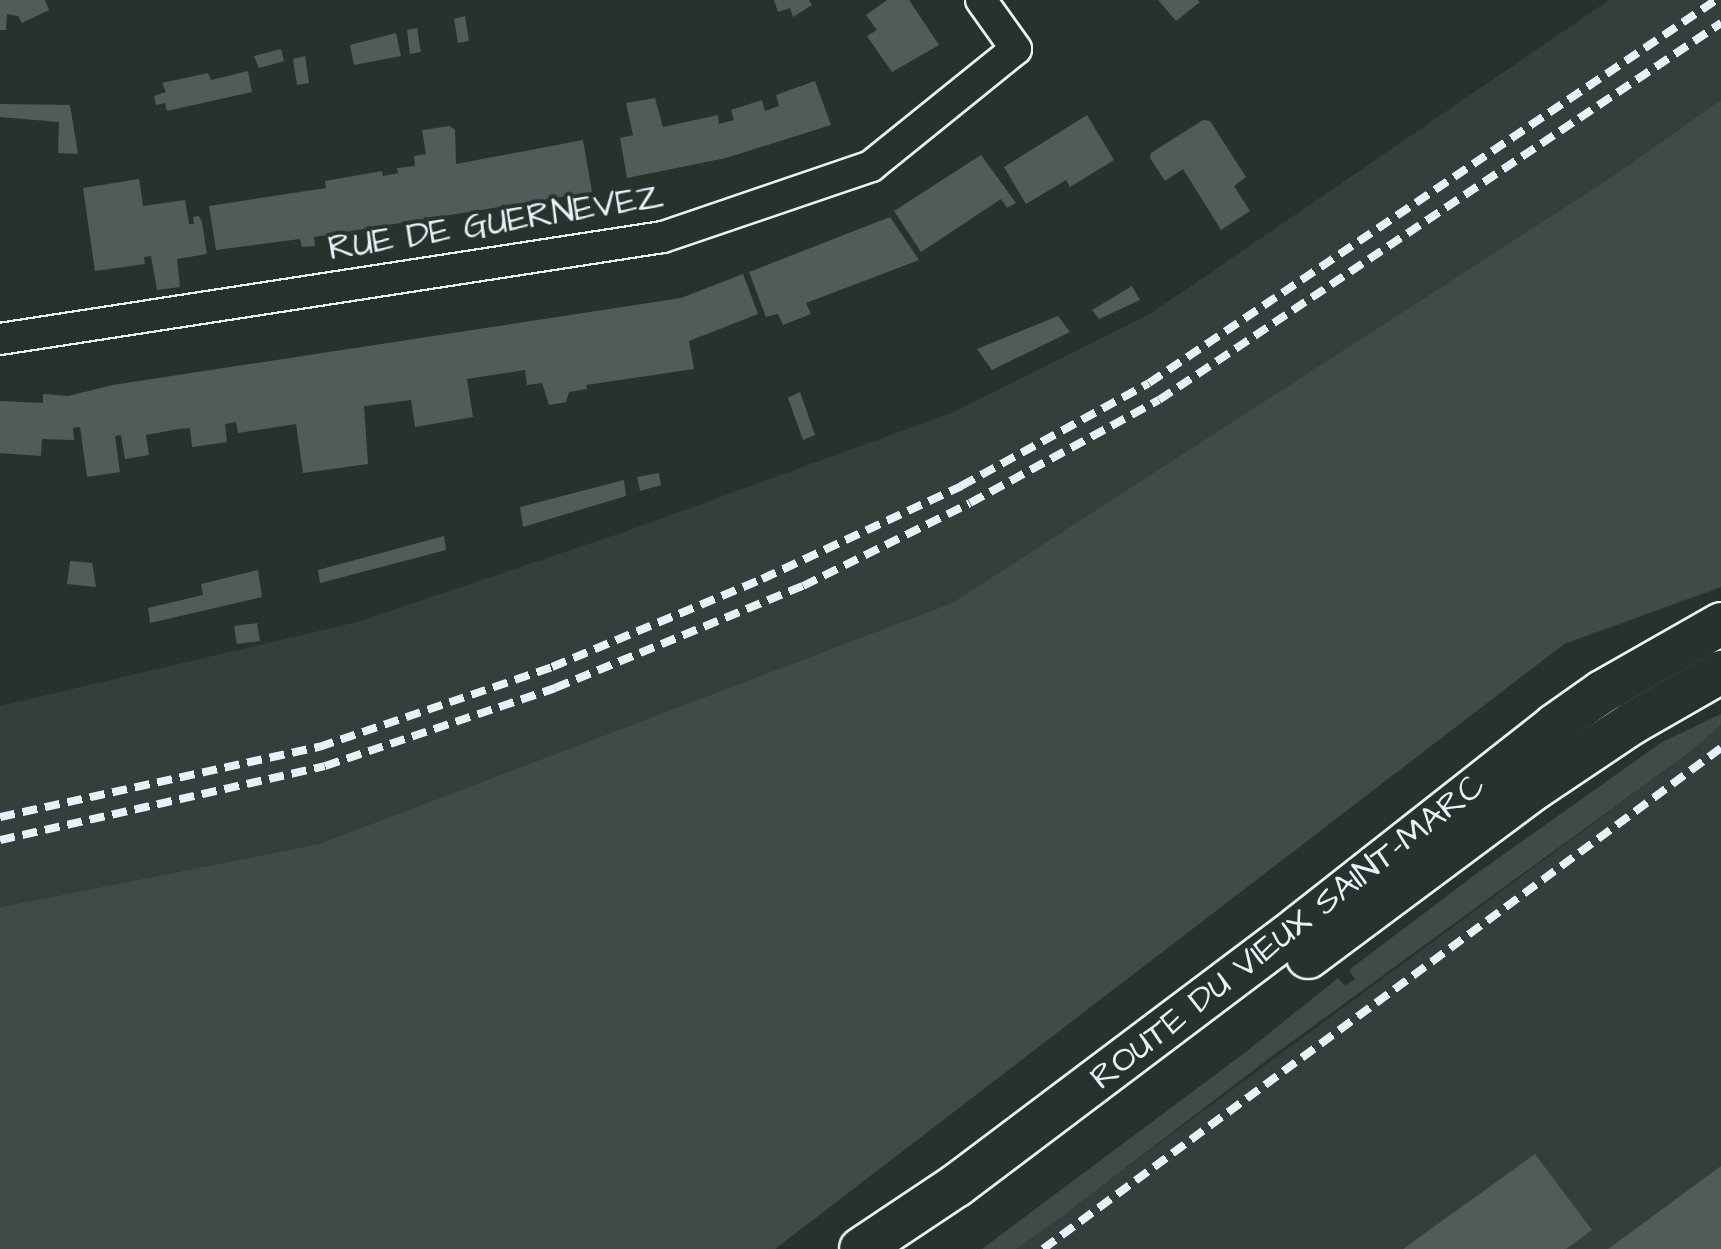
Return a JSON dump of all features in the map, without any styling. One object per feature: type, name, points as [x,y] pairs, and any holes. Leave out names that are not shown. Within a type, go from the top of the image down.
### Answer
[{"type":"main road","name":"ROUTE DU VIEUX SAINT-MARC","points":[[861,1249],[957,1185],[1300,927],[1554,726],[1602,692],[1721,624]]},
{"type":"main road","name":"ROUTE DU VIEUX SAINT-MARC","points":[[914,1249],[1486,823],[1632,723],[1721,672]]},
{"type":"street","name":"RUE DE GUERNEVEZ","points":[[0,339],[663,237],[870,166],[1016,48],[981,0]]},
{"type":"shaded area","points":[[1609,0],[1721,0],[1721,100],[1607,180],[952,603],[319,844],[0,907],[0,706],[357,622],[627,531],[951,413],[1150,314]]},
{"type":"shaded area","points":[[1721,100],[1721,587],[1564,644],[775,1249],[0,1249],[0,907],[319,844],[952,603],[1607,180]]},
{"type":"shaded area","points":[[1721,714],[1721,725],[1690,752],[1279,1051],[1061,1217],[1016,1249],[982,1249],[1338,978],[1345,986],[1355,979],[1349,970],[1476,874],[1662,742]]},
{"type":"shaded area","points":[[1721,725],[1721,1249],[1016,1249],[1690,752]]},
{"type":"building","points":[[0,0],[45,0],[49,10],[22,23],[18,16],[7,14],[6,30],[0,30]]},
{"type":"building","points":[[774,0],[809,0],[812,5],[793,17],[790,8],[778,12]]},
{"type":"building","points":[[887,0],[909,0],[939,45],[892,72],[867,36],[877,30],[866,15]]},
{"type":"building","points":[[1158,0],[1198,0],[1200,2],[1176,21]]},
{"type":"building","points":[[465,16],[469,41],[458,43],[454,19]]},
{"type":"building","points":[[417,28],[421,52],[410,54],[407,30]]},
{"type":"building","points":[[396,33],[401,56],[354,65],[350,45]]},
{"type":"building","points":[[281,49],[284,61],[259,68],[254,56]]},
{"type":"building","points":[[305,56],[309,83],[297,85],[293,59]]},
{"type":"building","points":[[248,71],[252,92],[167,111],[165,103],[156,105],[154,96],[166,92],[162,83],[208,73],[211,80]]},
{"type":"building","points":[[815,81],[831,125],[726,158],[627,178],[620,138],[633,135],[626,103],[655,98],[663,127],[718,115],[719,124],[734,120],[731,110],[762,100],[765,111],[779,106],[776,95]]},
{"type":"building","points":[[0,104],[70,105],[78,154],[58,153],[59,122],[0,117]]},
{"type":"building","points":[[1087,115],[1114,160],[1070,187],[1066,180],[1026,204],[1004,167]]},
{"type":"building","points":[[1203,120],[1210,121],[1246,177],[1234,186],[1250,211],[1221,230],[1183,169],[1165,181],[1150,158],[1151,153]]},
{"type":"building","points":[[450,126],[455,130],[456,164],[583,140],[592,192],[314,237],[315,246],[302,247],[300,239],[216,250],[209,206],[326,188],[325,181],[382,171],[383,176],[398,173],[397,168],[415,166],[414,156],[426,154],[422,130]]},
{"type":"building","points":[[981,155],[1016,203],[1007,208],[1001,199],[921,252],[894,211]]},
{"type":"building","points":[[139,179],[143,206],[185,200],[189,224],[194,224],[193,217],[199,216],[202,222],[207,254],[177,259],[180,287],[157,290],[151,256],[144,257],[145,264],[95,271],[83,188]]},
{"type":"building","points":[[890,217],[919,260],[806,303],[811,314],[783,325],[778,314],[766,317],[749,272]]},
{"type":"building","points":[[743,274],[758,314],[689,341],[694,369],[586,385],[587,389],[569,392],[566,402],[549,405],[542,383],[527,385],[525,370],[467,379],[473,417],[415,427],[411,400],[364,406],[368,464],[303,473],[296,424],[238,433],[236,422],[225,424],[227,442],[192,447],[190,428],[146,435],[149,455],[125,459],[121,435],[115,436],[120,472],[87,477],[80,427],[73,428],[74,440],[42,439],[41,456],[0,453],[0,401],[43,403],[43,394],[68,396],[113,385],[681,298]]},
{"type":"building","points":[[1132,286],[1140,300],[1099,319],[1092,310]]},
{"type":"building","points":[[1058,316],[1070,332],[992,370],[977,349]]},
{"type":"building","points":[[800,392],[815,435],[803,440],[788,398]]},
{"type":"building","points":[[659,473],[661,485],[640,491],[637,477]]},
{"type":"building","points":[[624,480],[626,496],[523,527],[520,507]]},
{"type":"building","points":[[444,536],[446,550],[320,583],[318,570]]},
{"type":"building","points":[[70,561],[92,563],[96,587],[67,584]]},
{"type":"building","points":[[258,570],[262,597],[150,623],[148,608],[203,595],[201,584]]},
{"type":"building","points":[[257,623],[260,641],[237,644],[234,626]]},
{"type":"building","points":[[1535,1154],[1592,1230],[1566,1249],[1403,1249]]},
{"type":"building","points":[[1721,1166],[1721,1249],[1608,1249]]},
{"type":"railway","points":[[0,817],[319,747],[552,667],[762,579],[961,486],[1149,383],[1716,0]]},
{"type":"railway","points":[[0,840],[325,766],[555,688],[803,586],[970,503],[1159,400],[1721,23]]},
{"type":"railway","points":[[1043,1249],[1721,748]]}]
